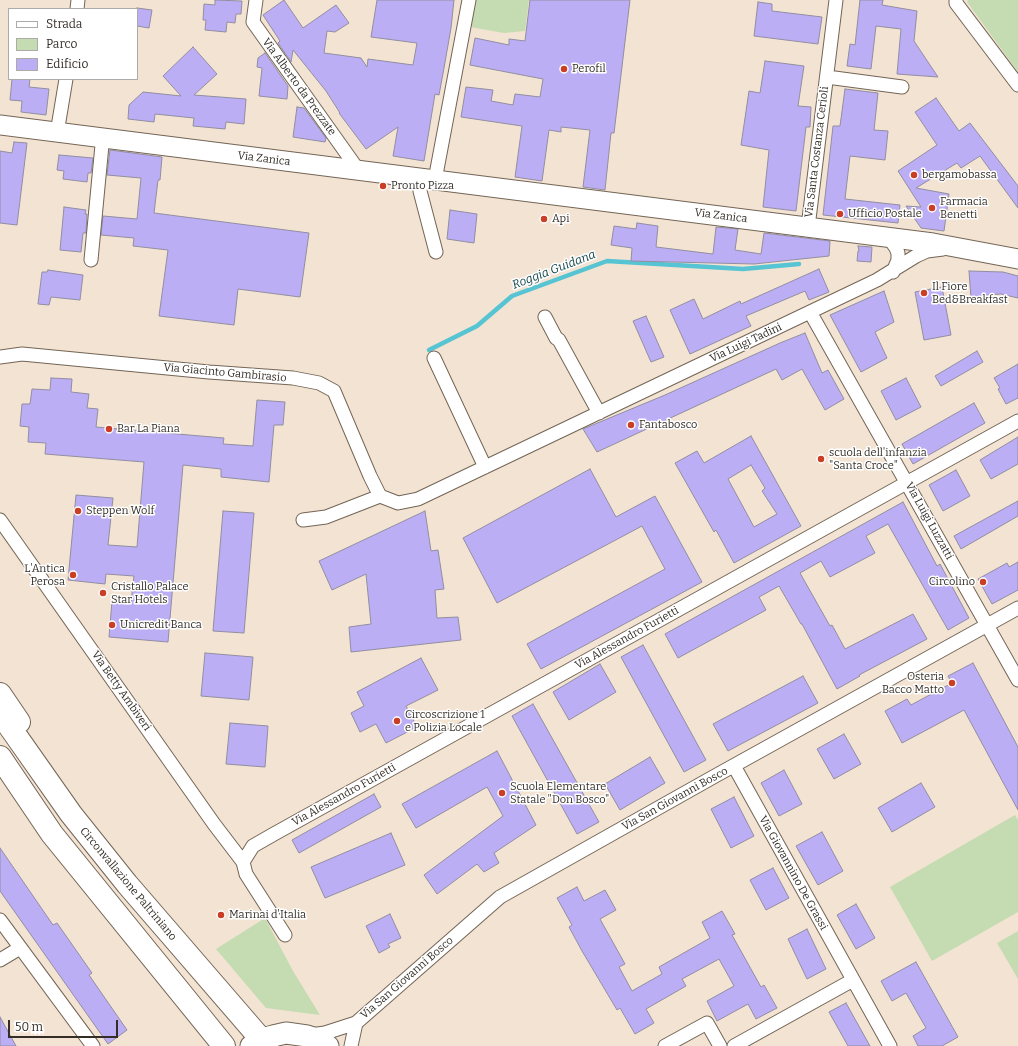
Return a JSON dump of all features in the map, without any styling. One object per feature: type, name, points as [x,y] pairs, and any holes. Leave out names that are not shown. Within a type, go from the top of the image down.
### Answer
[{"type":"highway","points":[[0,694],[46,760],[49,783]]},
{"type":"highway","name":"Circonvallazione Paltriniano","points":[[0,713],[71,814],[260,1044]]},
{"type":"highway","points":[[0,757],[52,834],[224,1046]]},
{"type":"main road","name":"Via Zanica","points":[[0,126],[883,237],[933,242],[1018,259]]},
{"type":"main road","name":"Via San Giovanni Bosco","points":[[260,1044],[273,1036],[286,1033],[307,1036],[319,1040],[328,1046]]},
{"type":"street","name":"Via Alberto da Prezzate","points":[[256,0],[253,22],[359,171]]},
{"type":"street","points":[[436,252],[420,191],[429,179],[465,30],[469,0]]},
{"type":"street","name":"Via Santa Costanza Cerioli","points":[[808,227],[836,0]]},
{"type":"street","points":[[956,0],[956,3],[1018,85]]},
{"type":"street","name":"Via Santa Costanza Cerioli","points":[[827,77],[902,87]]},
{"type":"street","points":[[57,133],[66,80]]},
{"type":"street","points":[[91,260],[102,145],[105,139]]},
{"type":"street","points":[[883,237],[891,241],[898,253],[898,260],[893,272]]},
{"type":"street","name":"Via Luigi Tadini","points":[[380,496],[398,503],[418,499],[877,280],[893,272],[916,256],[927,251],[958,248]]},
{"type":"street","name":"Via Luigi Luzzatti","points":[[810,312],[1018,680]]},
{"type":"street","points":[[545,317],[599,413]]},
{"type":"street","name":"Via Giacinto Gambirasio","points":[[0,358],[22,354],[209,372],[293,378],[319,384],[334,391],[380,496]]},
{"type":"street","points":[[434,358],[485,467]]},
{"type":"street","name":"Via Alessandro Furietti","points":[[243,862],[253,846],[258,843],[1018,422]]},
{"type":"street","points":[[303,520],[326,517],[380,496]]},
{"type":"street","name":"Via Betty Ambiveri","points":[[0,520],[214,824],[243,862],[246,874],[285,935]]},
{"type":"street","name":"Via San Giovanni Bosco","points":[[307,1036],[325,1033],[356,1023],[500,897],[1018,608]]},
{"type":"street","name":"Via Giovannino De Grassi","points":[[734,766],[890,1046]]},
{"type":"street","points":[[0,920],[93,1046]]},
{"type":"street","points":[[0,960],[20,948]]},
{"type":"street","points":[[734,1046],[853,980]]},
{"type":"street","name":"Via San Giovanni Bosco","points":[[351,1046],[356,1023]]},
{"type":"street","points":[[665,1046],[707,1023],[720,1046]]},
{"type":"green space","points":[[474,0],[529,0],[525,31],[504,33],[470,27]]},
{"type":"green space","points":[[968,0],[1018,0],[1018,72],[967,2]]},
{"type":"green space","points":[[1015,815],[1018,820],[1018,912],[932,961],[890,887]]},
{"type":"green space","points":[[265,918],[293,971],[320,1015],[266,1008],[216,949]]},
{"type":"green space","points":[[1018,931],[1018,979],[997,943]]},
{"type":"building","points":[[215,0],[242,1],[241,14],[236,14],[235,23],[227,22],[226,32],[205,30],[206,20],[203,20],[204,4],[215,5]]},
{"type":"building","points":[[284,0],[303,28],[336,5],[349,23],[335,32],[327,31],[324,53],[361,58],[367,67],[368,59],[413,65],[417,43],[371,37],[377,0],[454,0],[451,28],[439,95],[435,94],[424,161],[393,156],[398,127],[366,149],[339,113],[326,91],[293,50],[291,62],[278,43],[280,41],[263,15]]},
{"type":"building","name":"Perofil","points":[[530,0],[630,0],[614,133],[611,133],[605,190],[583,187],[590,130],[561,127],[561,132],[549,130],[542,181],[515,177],[522,126],[461,117],[466,87],[493,90],[491,101],[513,105],[515,94],[540,97],[543,79],[470,65],[475,38],[509,45],[509,39],[525,41]]},
{"type":"building","points":[[860,0],[883,0],[882,5],[917,11],[914,41],[938,77],[897,74],[901,29],[876,26],[871,69],[847,66],[850,44],[855,45]]},
{"type":"building","points":[[758,2],[772,4],[772,11],[822,17],[818,44],[754,36]]},
{"type":"building","points":[[138,8],[152,10],[149,28],[138,26]]},
{"type":"building","points":[[193,47],[217,74],[194,95],[246,99],[244,124],[226,122],[225,129],[193,126],[194,118],[155,114],[154,122],[128,119],[129,105],[143,92],[181,96],[163,76]]},
{"type":"building","points":[[265,53],[288,86],[287,99],[259,96],[262,68],[257,67],[258,58]]},
{"type":"building","points":[[765,61],[804,66],[798,106],[811,107],[810,127],[806,127],[796,211],[763,207],[769,150],[741,145],[749,91],[760,93]]},
{"type":"building","points":[[12,80],[30,80],[29,87],[49,89],[46,115],[21,112],[22,101],[10,100]]},
{"type":"building","points":[[845,89],[878,93],[874,130],[888,131],[885,160],[850,156],[845,199],[900,205],[898,223],[823,215],[833,126],[840,126]]},
{"type":"building","points":[[936,98],[959,131],[970,123],[1018,186],[1018,208],[980,156],[961,168],[957,163],[916,188],[949,194],[944,231],[921,228],[906,206],[921,207],[898,171],[937,145],[915,112]]},
{"type":"building","points":[[297,107],[304,108],[326,138],[325,142],[293,137]]},
{"type":"building","points":[[14,142],[27,143],[17,225],[0,223],[0,151],[12,153]]},
{"type":"building","points":[[110,150],[162,157],[160,180],[158,180],[154,213],[309,233],[300,297],[238,289],[234,325],[159,316],[168,250],[133,246],[134,238],[101,235],[103,216],[137,219],[141,178],[107,175]]},
{"type":"building","points":[[59,155],[93,158],[91,173],[88,173],[87,182],[63,179],[64,171],[57,170]]},
{"type":"building","points":[[64,207],[86,210],[86,233],[83,233],[81,252],[60,250]]},
{"type":"building","points":[[450,210],[477,214],[474,243],[447,239]]},
{"type":"building","points":[[637,223],[658,226],[656,247],[713,254],[716,227],[738,229],[735,250],[761,254],[764,233],[830,241],[829,256],[754,264],[631,261],[632,248],[611,245],[614,226],[636,229]]},
{"type":"building","points":[[858,246],[872,247],[871,262],[857,261],[859,251]]},
{"type":"building","points":[[819,269],[829,292],[809,300],[805,291],[746,316],[751,326],[690,354],[670,310],[694,299],[703,319],[740,301],[741,304]]},
{"type":"building","points":[[48,270],[83,275],[80,300],[51,297],[49,305],[38,304],[42,272],[47,272]]},
{"type":"building","points":[[969,271],[1003,272],[1018,276],[1018,298],[1001,294],[987,295],[987,299],[971,298]]},
{"type":"building","points":[[942,287],[951,335],[924,340],[915,292]]},
{"type":"building","points":[[884,291],[894,322],[875,332],[887,358],[861,372],[830,315]]},
{"type":"building","points":[[646,316],[664,357],[651,362],[633,321]]},
{"type":"building","points":[[805,333],[822,373],[828,370],[844,399],[825,410],[802,369],[782,380],[776,369],[597,452],[583,429],[665,395]]},
{"type":"building","points":[[977,351],[983,362],[941,386],[935,376]]},
{"type":"building","points":[[1018,364],[1018,398],[1006,404],[998,389],[1000,388],[994,378]]},
{"type":"building","points":[[51,378],[72,379],[71,392],[89,394],[87,408],[98,409],[96,427],[224,438],[223,444],[253,446],[257,400],[285,402],[283,425],[274,425],[269,482],[221,477],[221,469],[183,465],[168,642],[109,637],[112,601],[131,602],[134,576],[106,574],[105,584],[68,580],[76,495],[113,498],[108,545],[137,547],[144,462],[45,454],[46,443],[28,442],[29,427],[20,426],[22,404],[30,404],[32,389],[50,390]]},
{"type":"building","points":[[906,378],[921,407],[896,420],[881,391]]},
{"type":"building","points":[[974,403],[985,423],[913,464],[902,444]]},
{"type":"building","points":[[751,436],[801,526],[734,563],[716,530],[714,532],[675,463],[697,451],[704,463]],"holes":[[[751,465],[765,488],[762,491],[777,514],[754,527],[728,479]]]},
{"type":"building","points":[[1018,437],[1018,464],[991,479],[980,460]]},
{"type":"building","points":[[590,469],[616,517],[655,496],[702,582],[541,669],[527,644],[665,569],[642,526],[497,603],[463,538]]},
{"type":"building","points":[[956,470],[970,496],[943,511],[929,485]]},
{"type":"building","points":[[1018,501],[1018,516],[961,549],[954,536]]},
{"type":"building","points":[[903,502],[937,566],[940,564],[969,618],[948,630],[888,524],[866,536],[875,553],[830,577],[821,561],[800,573],[845,649],[913,614],[927,639],[859,675],[860,676],[837,689],[802,624],[779,586],[759,597],[766,610],[678,658],[665,634]]},
{"type":"building","points":[[223,511],[254,513],[244,633],[213,631]]},
{"type":"building","points":[[425,511],[431,551],[438,550],[444,589],[435,590],[437,618],[458,617],[461,640],[351,652],[349,627],[371,624],[366,574],[332,590],[319,561]]},
{"type":"building","points":[[1018,562],[1018,590],[992,604],[978,579],[1007,563],[1009,567]]},
{"type":"building","points":[[643,645],[706,760],[684,772],[621,657]]},
{"type":"building","points":[[205,653],[253,657],[249,700],[201,696]]},
{"type":"building","points":[[421,658],[438,690],[406,706],[417,727],[386,743],[376,724],[360,732],[351,713],[364,706],[357,692]]},
{"type":"building","points":[[973,663],[1018,747],[1018,810],[964,710],[902,743],[885,711],[907,699],[911,705],[952,683],[948,676]]},
{"type":"building","points":[[600,664],[616,692],[569,720],[553,692]]},
{"type":"building","points":[[803,676],[818,703],[728,751],[713,724]]},
{"type":"building","points":[[533,704],[599,822],[577,834],[512,716]]},
{"type":"building","points":[[230,723],[268,726],[265,767],[226,764]]},
{"type":"building","points":[[844,734],[861,764],[834,779],[817,749]]},
{"type":"building","points":[[497,751],[536,825],[494,853],[499,863],[484,872],[477,864],[437,894],[424,875],[503,816],[487,787],[416,828],[402,804]]},
{"type":"building","points":[[650,757],[665,783],[620,810],[605,784]]},
{"type":"building","points":[[784,770],[802,804],[779,816],[761,783]]},
{"type":"building","points":[[921,783],[935,807],[892,832],[878,808]]},
{"type":"building","points":[[374,794],[381,807],[299,853],[292,840]]},
{"type":"building","points":[[734,797],[754,836],[731,848],[711,809]]},
{"type":"building","points":[[822,832],[843,871],[818,885],[796,846]]},
{"type":"building","points":[[391,833],[405,865],[325,898],[311,867]]},
{"type":"building","points":[[0,848],[53,925],[57,923],[92,973],[89,975],[127,1030],[108,1044],[0,891]]},
{"type":"building","points":[[773,868],[789,898],[766,910],[750,880]]},
{"type":"building","points":[[577,887],[584,901],[605,890],[616,910],[600,919],[625,964],[619,967],[632,991],[662,974],[659,967],[710,938],[702,922],[722,911],[735,934],[732,935],[761,987],[764,985],[777,1008],[756,1019],[748,1004],[717,1021],[707,1001],[734,986],[719,959],[682,979],[686,986],[646,1009],[654,1023],[635,1034],[620,1008],[617,1010],[582,951],[569,927],[572,925],[557,898]]},
{"type":"building","points":[[856,904],[875,938],[856,949],[837,915]]},
{"type":"building","points":[[390,914],[401,938],[388,944],[390,947],[379,953],[366,926]]},
{"type":"building","points":[[807,929],[826,969],[807,979],[788,939]]},
{"type":"building","points":[[916,962],[958,1037],[942,1046],[918,1046],[913,1036],[926,1028],[906,993],[892,1001],[881,981]]},
{"type":"building","points":[[846,1003],[870,1046],[848,1046],[829,1012]]},
{"type":"building","points":[[0,1017],[16,1046],[0,1046]]},
{"type":"waterway","name":"Roggia Guidana","points":[[429,350],[477,326],[512,296],[607,261],[743,269],[799,264]]},
{"type":"place","name":"Perofil","points":[[564,69]]},
{"type":"place","name":"bergamobassa","points":[[914,175]]},
{"type":"place","name":"Pronto Pizza","points":[[383,186]]},
{"type":"place","name":"Farmacia Benetti","points":[[932,208]]},
{"type":"place","name":"Ufficio Postale","points":[[840,214]]},
{"type":"place","name":"Api","points":[[544,219]]},
{"type":"place","name":"Il Fiore Bed&Breakfast","points":[[924,293]]},
{"type":"place","name":"Fantabosco","points":[[631,425]]},
{"type":"place","name":"Bar La Piana","points":[[109,429]]},
{"type":"place","name":"scuola dell'infanzia \"Santa Croce\"","points":[[821,459]]},
{"type":"place","name":"Steppen Wolf","points":[[78,511]]},
{"type":"place","name":"L'Antica Perosa","points":[[73,575]]},
{"type":"place","name":"Circolino","points":[[983,582]]},
{"type":"place","name":"Cristallo Palace Star Hotels","points":[[103,593]]},
{"type":"place","name":"Unicredit Banca","points":[[112,625]]},
{"type":"place","name":"Osteria Bacco Matto","points":[[952,683]]},
{"type":"place","name":"Circoscrizione 1 e Polizia Locale","points":[[397,721]]},
{"type":"place","name":"Scuola Elementare Statale \"Don Bosco\"","points":[[502,793]]},
{"type":"place","name":"Marinai d'Italia","points":[[221,915]]}]
